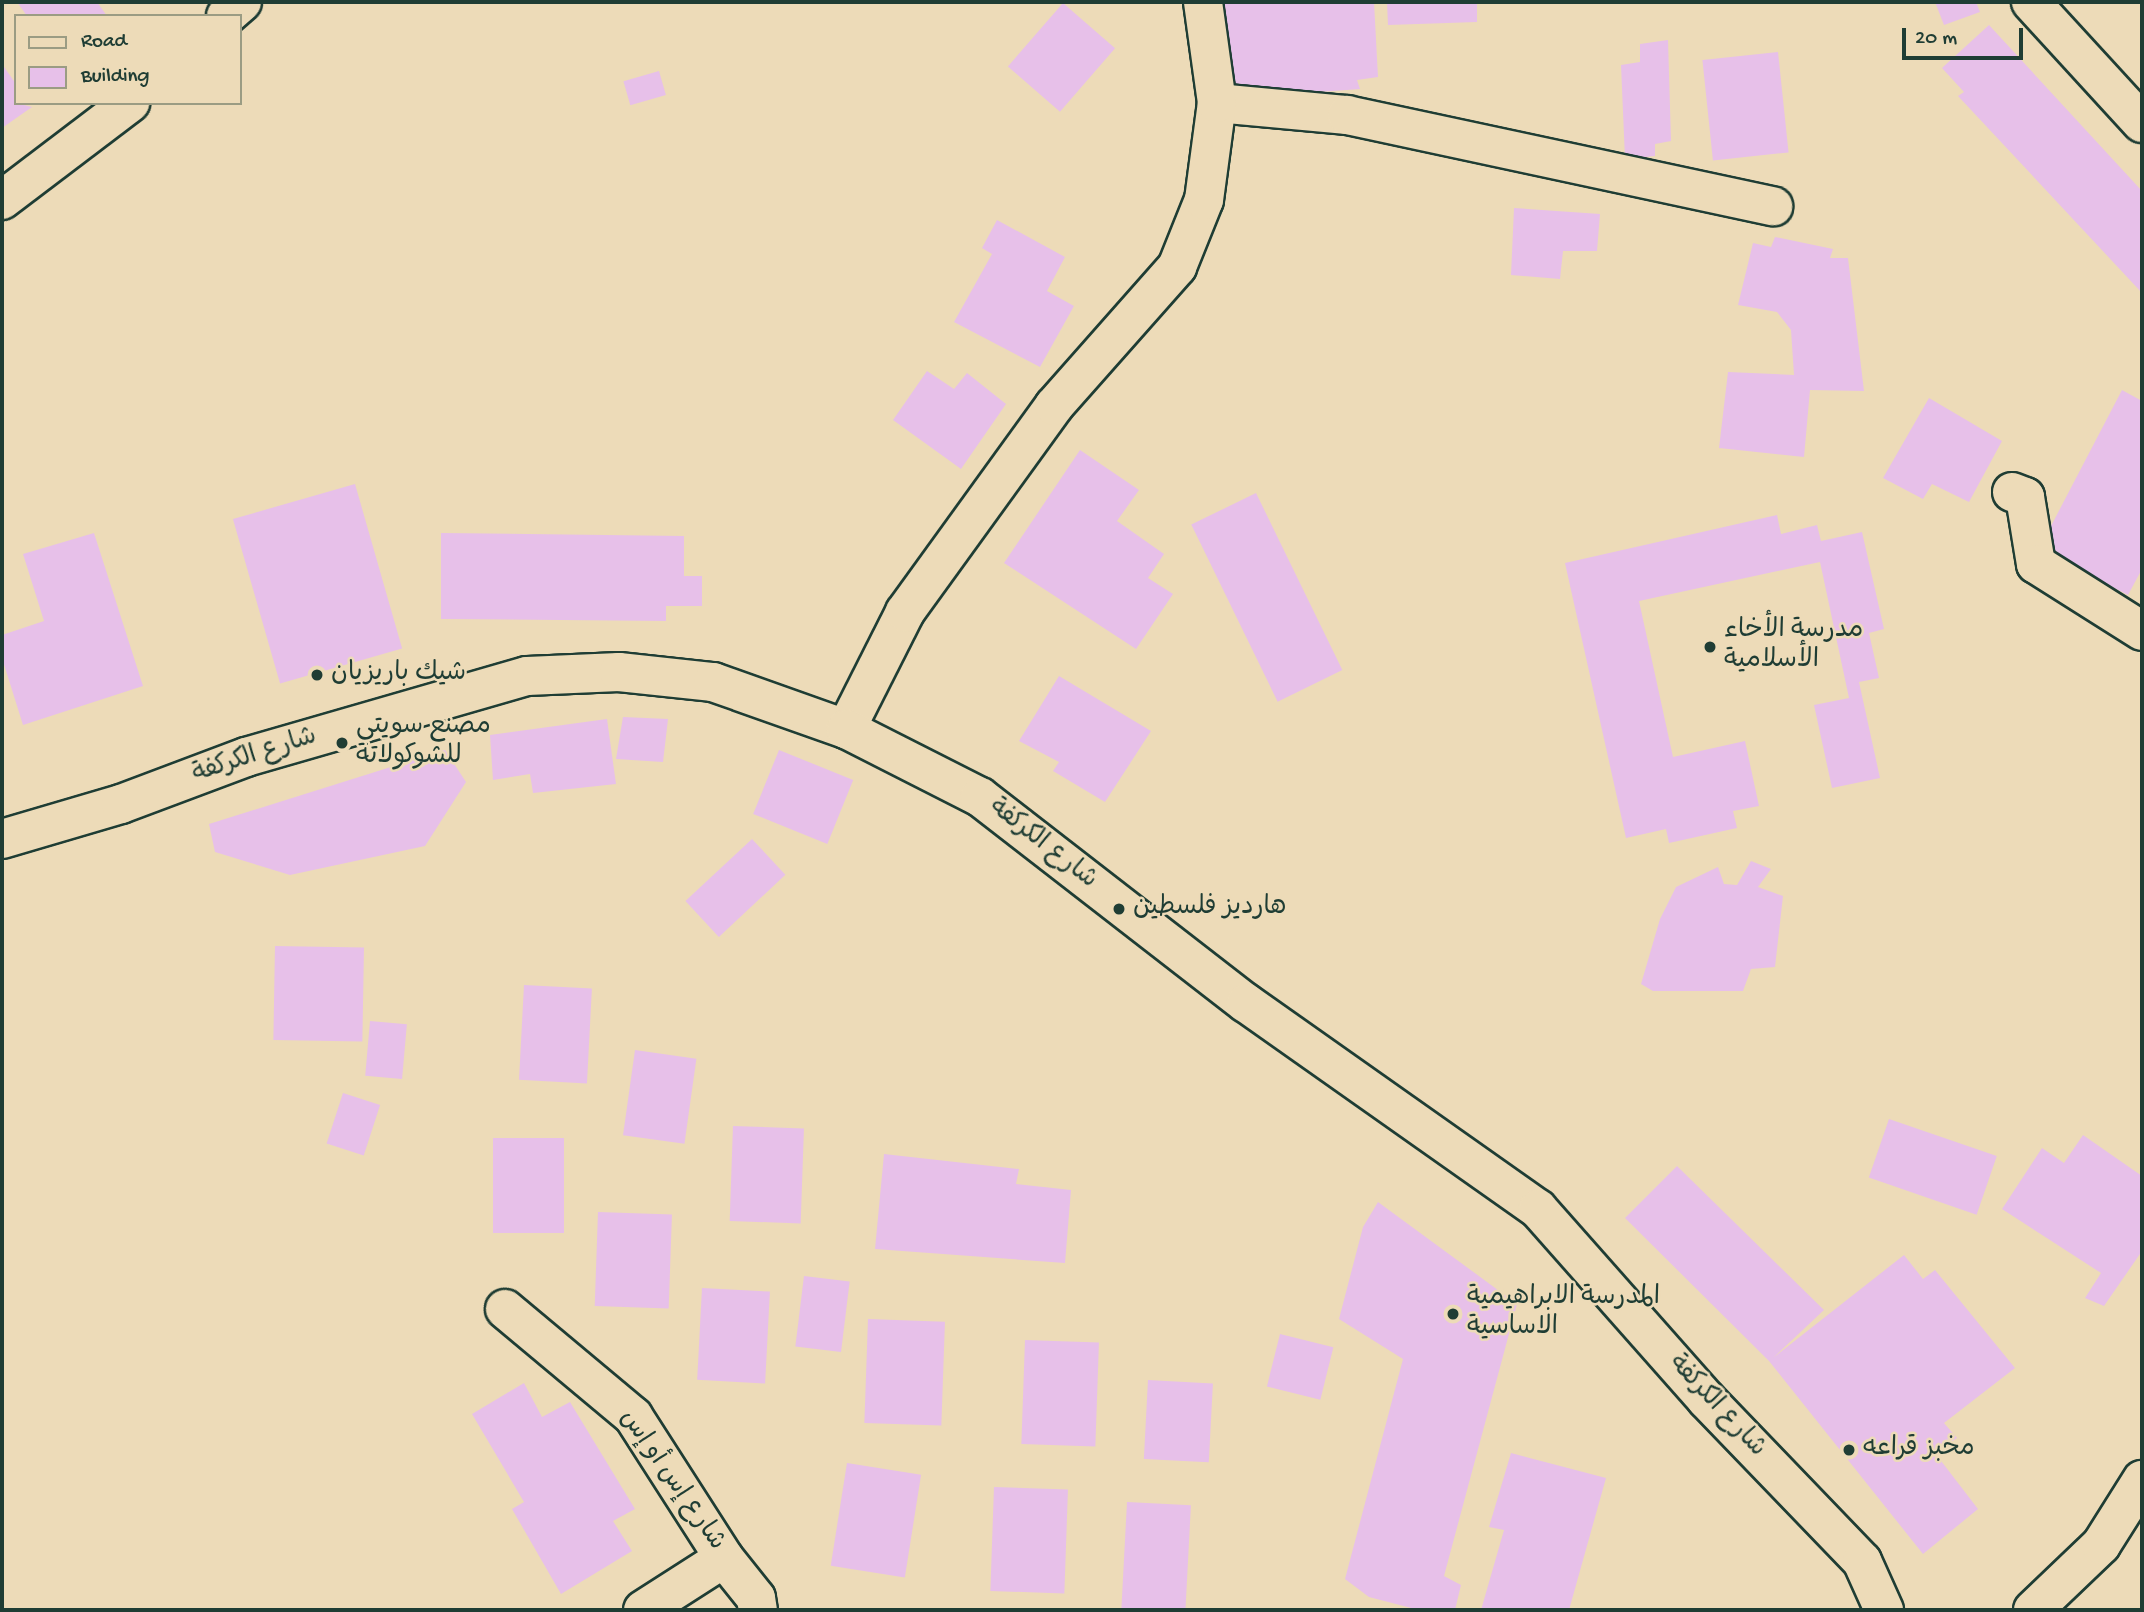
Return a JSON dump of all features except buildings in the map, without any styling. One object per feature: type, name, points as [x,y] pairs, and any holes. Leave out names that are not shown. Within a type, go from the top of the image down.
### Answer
[{"type":"street","points":[[228,14],[242,2]]},
{"type":"street","points":[[846,729],[905,612],[1054,406],[1177,267],[1204,200],[1217,103],[1203,2]]},
{"type":"street","points":[[2031,2],[2142,123]]},
{"type":"street","points":[[1217,103],[1347,115],[1773,206]]},
{"type":"street","points":[[2,200],[127,105]]},
{"type":"street","points":[[2012,492],[2025,497],[2036,564],[2142,631]]},
{"type":"street","name":"شارع الكركفة","points":[[2,839],[121,804],[246,757],[527,676],[619,672],[713,682],[846,729],[980,797],[1246,1003],[1538,1209],[1706,1399],[1862,1561],[1884,1610]]},
{"type":"street","name":"شارع إس أو إس","points":[[505,1309],[633,1416],[724,1558],[756,1598],[758,1610]]},
{"type":"street","points":[[2033,1610],[2101,1545],[2142,1480]]},
{"type":"street","points":[[643,1610],[724,1558]]},
{"type":"place","name":"مدرسة الأخاء الأسلامية","points":[[1710,647]]},
{"type":"place","name":"شيك باريزيان","points":[[317,675]]},
{"type":"place","name":"مصنع سويتي للشوكولاتة","points":[[342,743]]},
{"type":"place","name":"هارديز فلسطين","points":[[1119,909]]},
{"type":"place","name":"المدرسة الابراهيمية الاساسية","points":[[1453,1314]]},
{"type":"place","name":"مخبز قراعه","points":[[1849,1450]]}]
